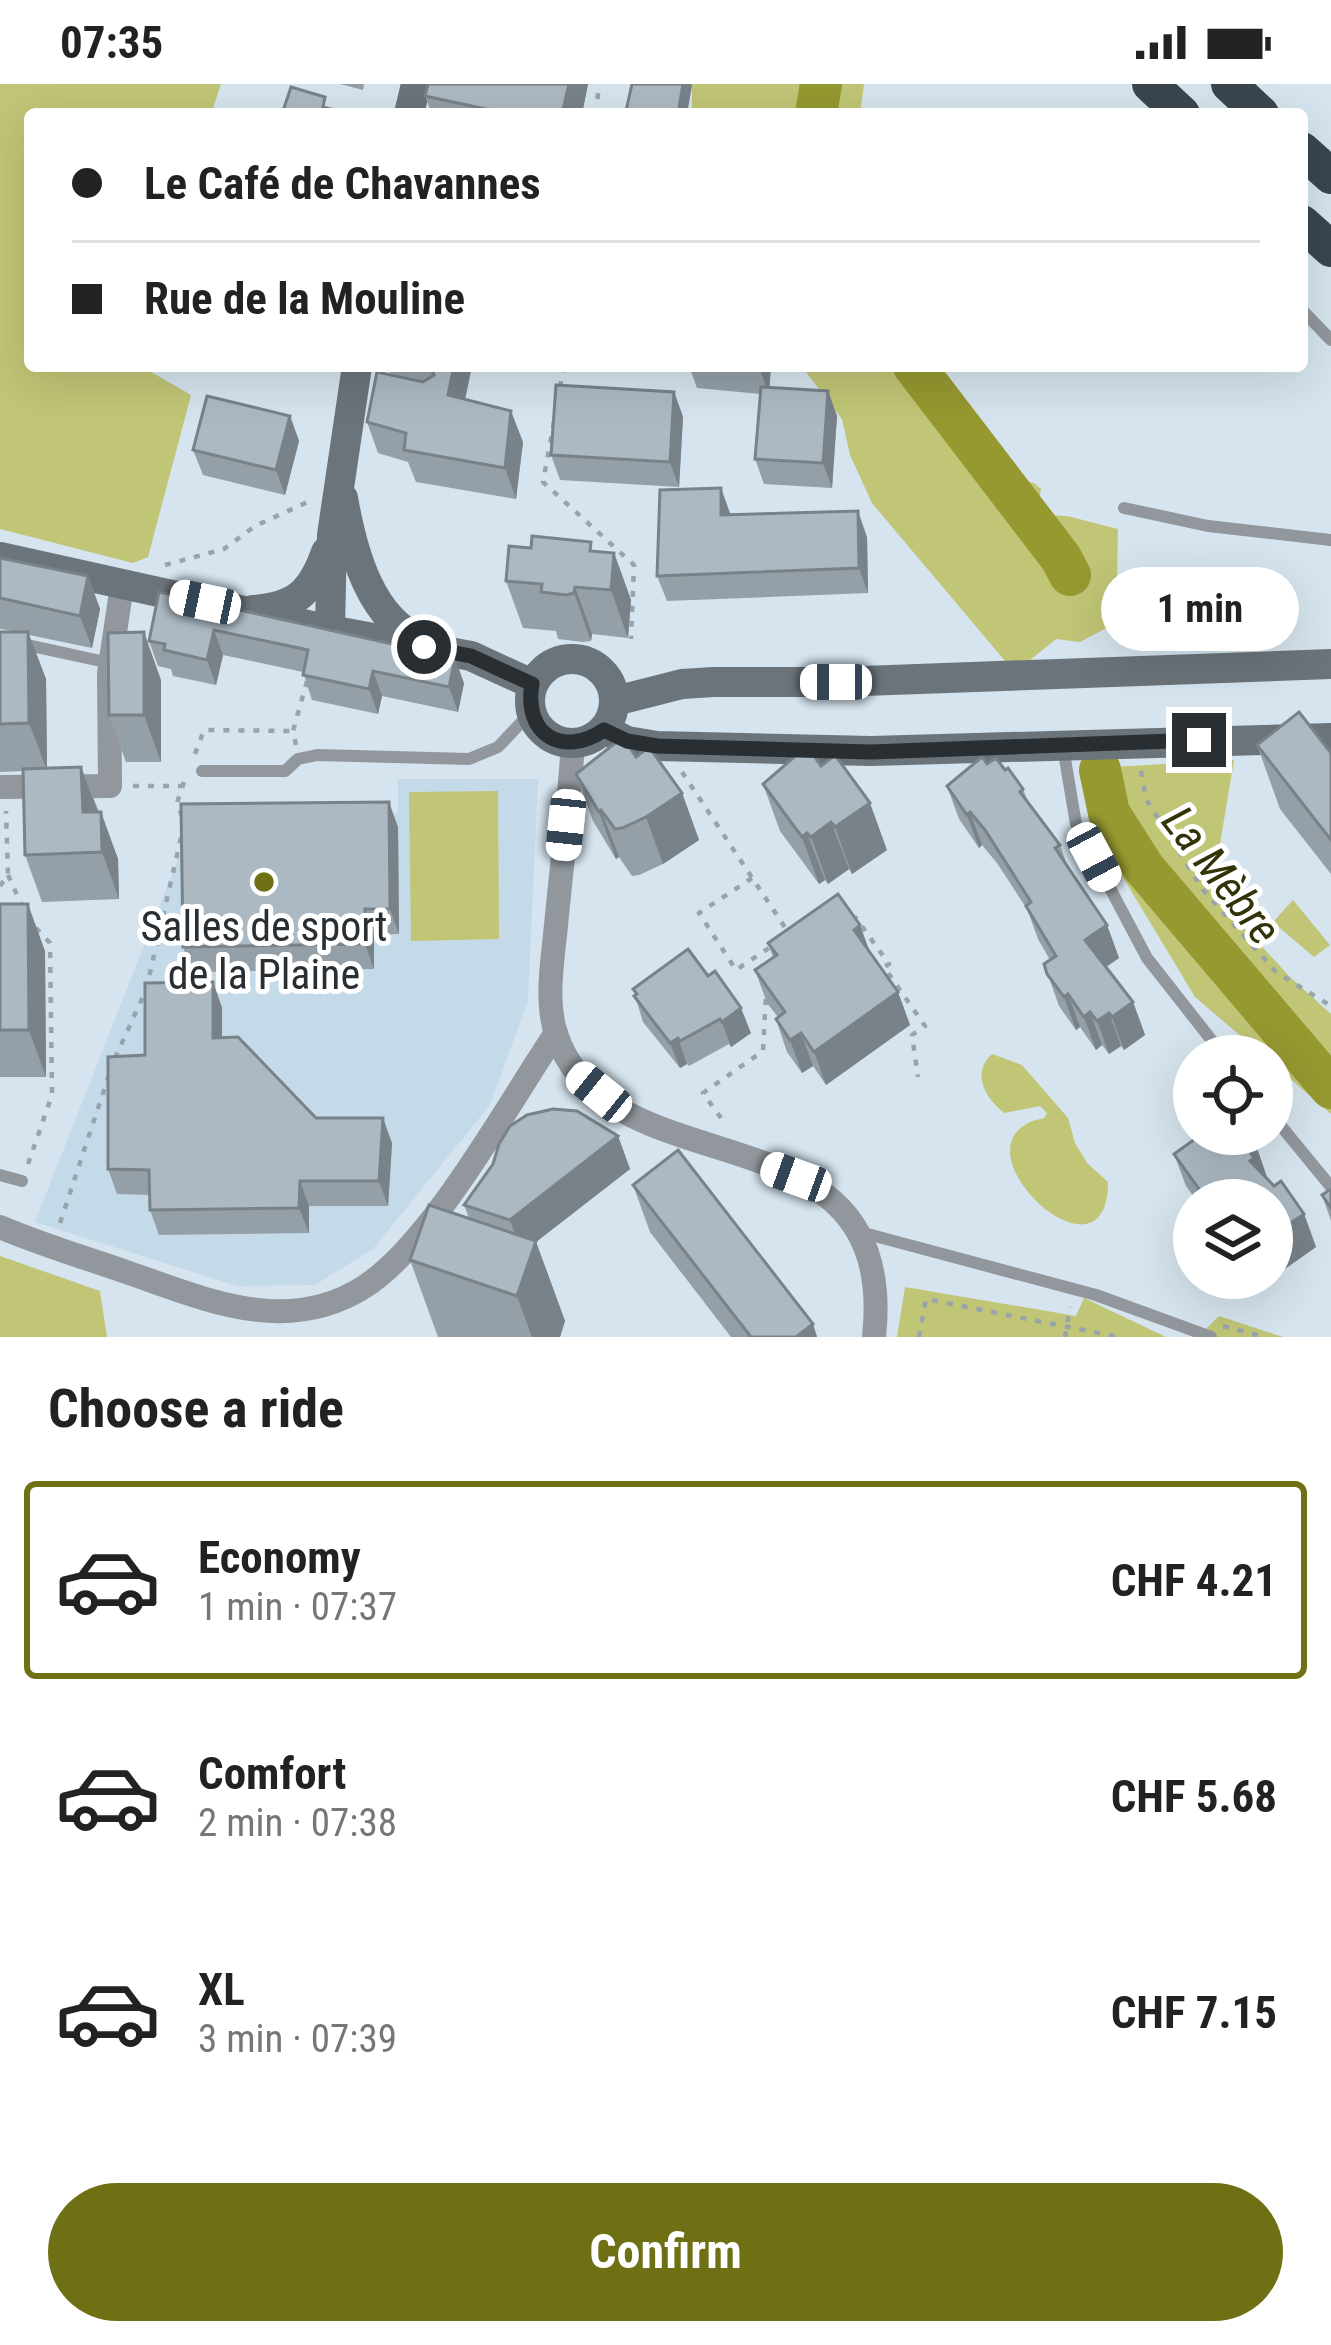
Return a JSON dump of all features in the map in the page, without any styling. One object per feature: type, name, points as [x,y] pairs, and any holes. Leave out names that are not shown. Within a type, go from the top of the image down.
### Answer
[{"type":"highway","points":[[1148,84],[1175,108]]},
{"type":"highway","points":[[1229,84],[1255,108]]},
{"type":"highway","points":[[1308,156],[1331,176]]},
{"type":"highway","points":[[1308,228],[1331,249]]},
{"type":"main road","points":[[330,630],[330,490],[360,380]]},
{"type":"main road","points":[[330,490],[348,523],[373,597],[410,636],[471,656],[531,698],[550,737],[573,743],[589,740],[609,715],[682,684],[1331,664]]},
{"type":"main road","points":[[242,610],[282,608],[304,592],[317,578],[332,535]]},
{"type":"main road","points":[[0,557],[135,578],[242,610],[471,656]]},
{"type":"main road","points":[[531,698],[549,665],[581,659],[607,677],[609,715],[639,744],[665,747],[871,752],[1331,738]]},
{"type":"street","points":[[3,787],[110,786],[111,663],[135,578]]},
{"type":"street","points":[[573,743],[551,979],[556,1033],[577,1075],[621,1110],[796,1177],[834,1199],[860,1232],[873,1261],[878,1296],[874,1337]]},
{"type":"street","points":[[0,1227],[232,1309],[276,1313],[320,1307],[365,1286],[428,1238],[556,1033]]},
{"type":"lane","points":[[1308,316],[1331,340]]},
{"type":"lane","points":[[1124,508],[1208,526],[1331,540]]},
{"type":"lane","points":[[0,639],[111,663]]},
{"type":"lane","points":[[195,772],[285,771],[298,759],[317,755],[469,759],[498,747],[531,698]]},
{"type":"lane","points":[[1063,746],[1076,824],[1147,958],[1208,1035]]},
{"type":"lane","points":[[1293,1140],[1331,1187]]},
{"type":"lane","points":[[0,1174],[22,1181]]},
{"type":"lane","points":[[860,1232],[1073,1289],[1211,1337]]},
{"type":"path","points":[[560,389],[563,372]]},
{"type":"path","points":[[556,412],[543,482],[634,565],[631,639]]},
{"type":"path","points":[[135,578],[224,549],[255,526],[330,490]]},
{"type":"path","points":[[298,759],[292,731],[310,674]]},
{"type":"path","points":[[193,759],[204,730],[292,731]]},
{"type":"path","points":[[1135,742],[1146,799],[1203,890],[1276,972],[1331,1006]]},
{"type":"path","points":[[665,747],[797,944]]},
{"type":"path","points":[[52,1247],[124,1031],[146,990],[185,823],[177,803],[182,786],[195,772]]},
{"type":"path","points":[[110,786],[182,786]]},
{"type":"path","points":[[3,787],[8,875],[29,921],[50,943],[52,1095],[22,1181]]},
{"type":"path","points":[[0,886],[8,875]]},
{"type":"path","points":[[752,878],[699,913],[736,970],[770,946]]},
{"type":"path","points":[[839,930],[856,917],[889,964],[884,968],[925,1026],[912,1035],[917,1077]]},
{"type":"path","points":[[721,1118],[703,1093],[764,1051],[766,981]]},
{"type":"path","points":[[1065,1337],[1073,1289]]},
{"type":"path","points":[[920,1337],[926,1299],[1119,1337]]},
{"type":"shaded area","points":[[398,779],[538,779],[528,1001],[490,1105],[373,1249],[315,1285],[237,1286],[35,1222],[195,816],[398,814]]},
{"type":"green space","points":[[0,84],[221,84],[213,108],[24,108],[24,372],[151,372],[191,395],[148,557],[133,563],[0,529]]},
{"type":"green space","points":[[692,84],[864,84],[861,108],[692,108]]},
{"type":"green space","points":[[806,372],[928,372],[964,423],[982,421],[1020,481],[1041,489],[1036,515],[1067,516],[1118,529],[1116,623],[1080,642],[1056,639],[1024,665],[1005,661],[872,503],[850,455],[842,419]]},
{"type":"green space","points":[[1234,760],[1212,892],[1331,1014],[1331,1114],[1293,1081],[1293,1035],[1239,1035],[1195,997],[1089,821],[1083,773],[1094,768]]},
{"type":"green space","points":[[498,791],[499,939],[411,941],[409,792]]},
{"type":"green space","points":[[1293,900],[1330,945],[1314,957],[1273,922]]},
{"type":"green space","points":[[992,1054],[1022,1065],[1068,1118],[1087,1163],[1108,1182],[1101,1214],[1083,1224],[1060,1219],[1037,1202],[1019,1178],[1010,1153],[1017,1132],[1047,1113],[1040,1106],[1004,1113],[997,1107],[982,1077]]},
{"type":"green space","points":[[0,1256],[100,1291],[107,1337],[0,1337]]},
{"type":"green space","points":[[905,1287],[1076,1316],[1084,1298],[1166,1337],[897,1337]]},
{"type":"green space","points":[[1219,1316],[1283,1337],[1211,1337],[1203,1332]]},
{"type":"building","points":[[428,84],[569,84],[563,108],[481,108],[425,96]]},
{"type":"building","points":[[632,84],[683,84],[679,108],[627,108]]},
{"type":"building","points":[[291,87],[325,97],[327,108],[284,108]]},
{"type":"building","points":[[377,372],[423,382],[453,372],[448,395],[511,411],[505,468],[404,450],[406,433],[367,422]]},
{"type":"building","points":[[556,385],[674,392],[670,462],[551,455]]},
{"type":"building","points":[[761,387],[828,391],[823,463],[755,459]]},
{"type":"building","points":[[207,396],[290,416],[276,470],[193,450]]},
{"type":"building","points":[[721,488],[721,515],[858,511],[859,568],[657,576],[660,490]]},
{"type":"building","points":[[532,536],[591,542],[590,551],[614,553],[611,590],[575,587],[574,593],[566,595],[541,592],[542,584],[506,581],[509,546],[531,548]]},
{"type":"building","points":[[0,558],[88,576],[80,616],[0,598]]},
{"type":"building","points":[[159,592],[455,658],[449,687],[373,671],[369,689],[303,675],[308,650],[214,630],[207,660],[164,650],[165,644],[149,641]]},
{"type":"building","points":[[0,632],[28,632],[29,723],[0,724]]},
{"type":"building","points":[[144,632],[144,715],[109,715],[108,633]]},
{"type":"building","points":[[1299,712],[1331,753],[1331,840],[1257,745]]},
{"type":"building","points":[[623,737],[636,757],[649,747],[682,793],[646,817],[615,829],[576,774]]},
{"type":"building","points":[[807,746],[821,766],[835,755],[870,803],[835,827],[831,822],[811,837],[807,833],[802,837],[763,784]]},
{"type":"building","points":[[982,757],[987,764],[996,758],[1008,768],[1107,925],[1085,940],[1133,1002],[1112,1017],[1109,1013],[1097,1021],[1090,1012],[1084,1017],[1047,974],[1044,964],[1056,956],[1026,906],[1031,902],[985,830],[970,812],[967,815],[947,786]]},
{"type":"building","points":[[81,767],[83,812],[101,812],[102,852],[25,855],[23,769]]},
{"type":"building","name":"Salles de sport de la Plaine","points":[[389,802],[390,909],[365,909],[365,944],[183,947],[181,804]]},
{"type":"building","points":[[838,894],[860,925],[854,930],[898,992],[814,1052],[801,1033],[790,1040],[776,1019],[785,1012],[755,970],[777,955],[768,943]]},
{"type":"building","points":[[0,904],[28,904],[29,1030],[0,1030]]},
{"type":"building","points":[[688,949],[708,976],[715,971],[741,1008],[722,1022],[670,1043],[633,989]]},
{"type":"building","points":[[213,982],[213,1038],[238,1037],[316,1118],[383,1118],[379,1181],[300,1181],[299,1208],[150,1210],[149,1170],[108,1169],[108,1057],[145,1055],[145,983]]},
{"type":"building","points":[[553,1109],[577,1111],[618,1136],[510,1220],[464,1205],[493,1164],[510,1126],[527,1115]]},
{"type":"building","points":[[678,1150],[813,1324],[796,1337],[751,1337],[633,1185]]},
{"type":"building","points":[[1175,1155],[1252,1155],[1250,1161],[1267,1179],[1192,1179]]},
{"type":"building","points":[[1293,1198],[1304,1214],[1293,1222]]},
{"type":"building","points":[[429,1205],[536,1241],[517,1296],[410,1260]]},
{"type":"waterway","name":"La Mèbre","points":[[817,108],[821,84]]},
{"type":"waterway","name":"La Mèbre","points":[[919,372],[1070,575]]},
{"type":"waterway","name":"La Mèbre","points":[[1100,770],[1109,813],[1144,868],[1331,1088]]},
{"type":"place","name":"Salles de sport de la Plaine","points":[[264,882]]},
{"type":"route","points":[[424,647],[471,656],[532,684],[530,712],[535,722],[550,737],[573,743],[604,730],[627,741],[657,746],[871,752],[1199,740]]}]
